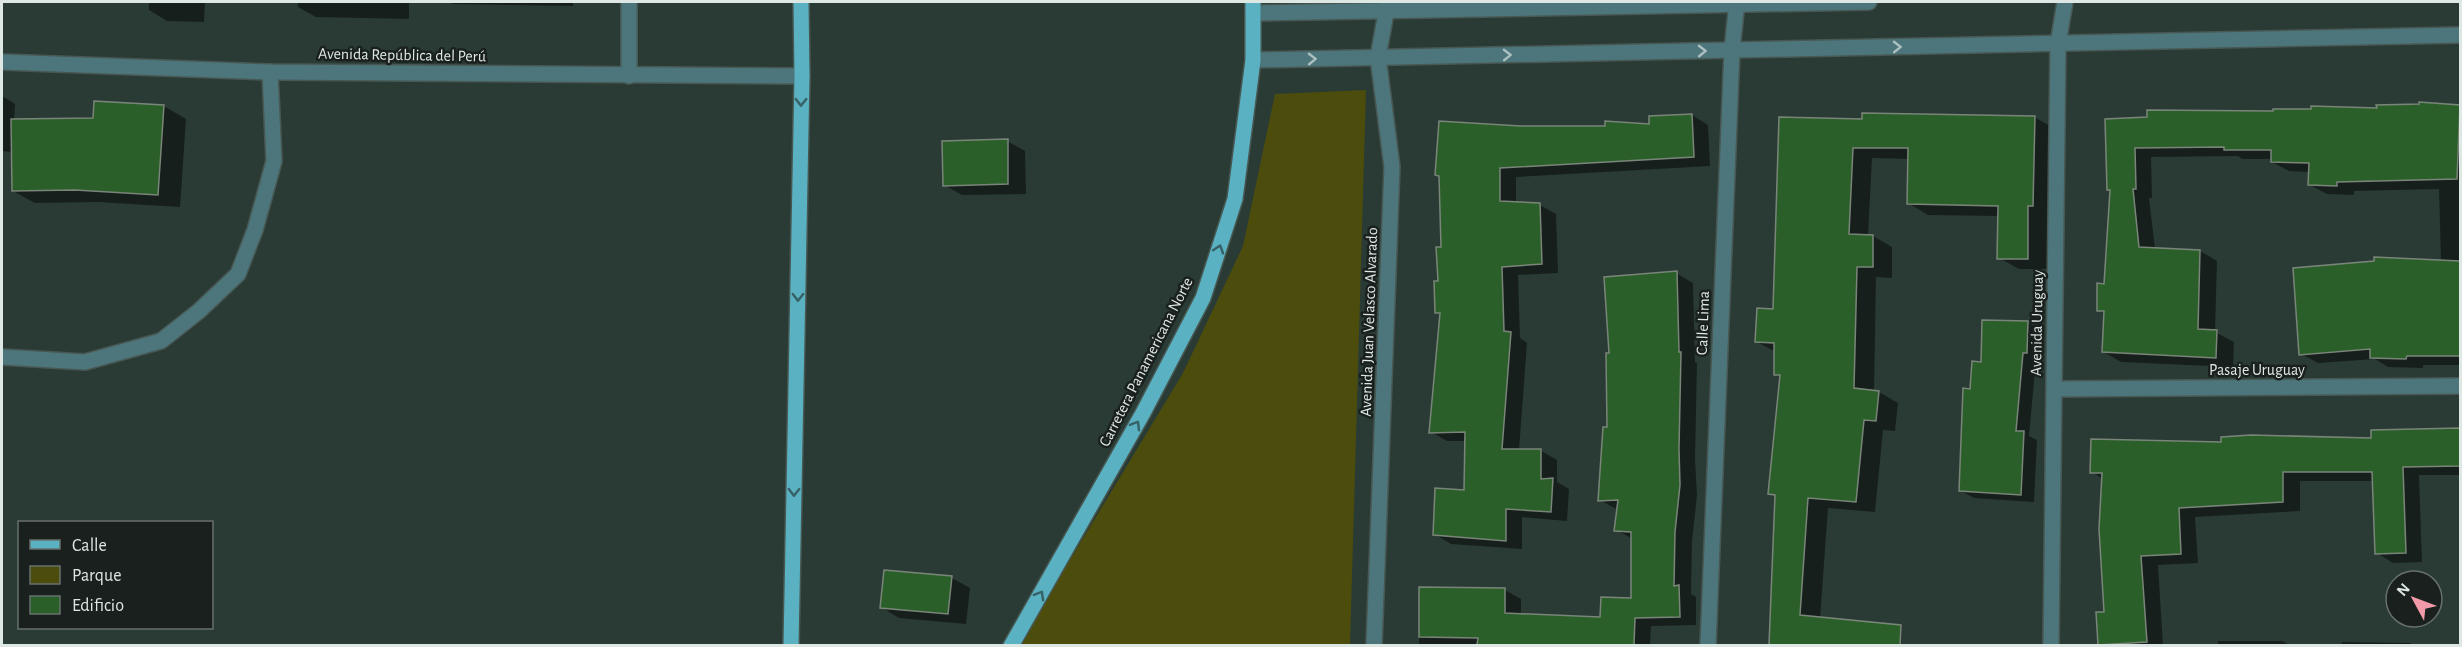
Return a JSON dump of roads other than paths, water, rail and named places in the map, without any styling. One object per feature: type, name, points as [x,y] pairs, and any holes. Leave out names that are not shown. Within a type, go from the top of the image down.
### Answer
[{"type":"main road","points":[[791,645],[802,76],[801,2]]},
{"type":"main road","name":"Carretera Panamericana Norte","points":[[1011,645],[1143,413],[1203,298],[1235,199],[1253,60],[1253,7]]},
{"type":"street","points":[[629,2],[629,76]]},
{"type":"street","points":[[1253,7],[1869,2]]},
{"type":"street","name":"Avenida Uruguay","points":[[2051,645],[2058,44],[2065,2]]},
{"type":"street","name":"Calle Lima","points":[[1708,645],[1732,50],[1737,3]]},
{"type":"street","name":"Avenida Juan Velasco Alvarado","points":[[1374,645],[1392,167],[1378,57],[1388,6]]},
{"type":"street","points":[[1253,60],[2460,35]]},
{"type":"street","name":"Avenida República del Perú","points":[[2,62],[270,72],[802,76]]},
{"type":"street","points":[[2,357],[85,362],[161,341],[199,311],[238,274],[255,230],[274,161],[270,72]]},
{"type":"street","name":"Pasaje Uruguay","points":[[2054,389],[2460,386]]}]
